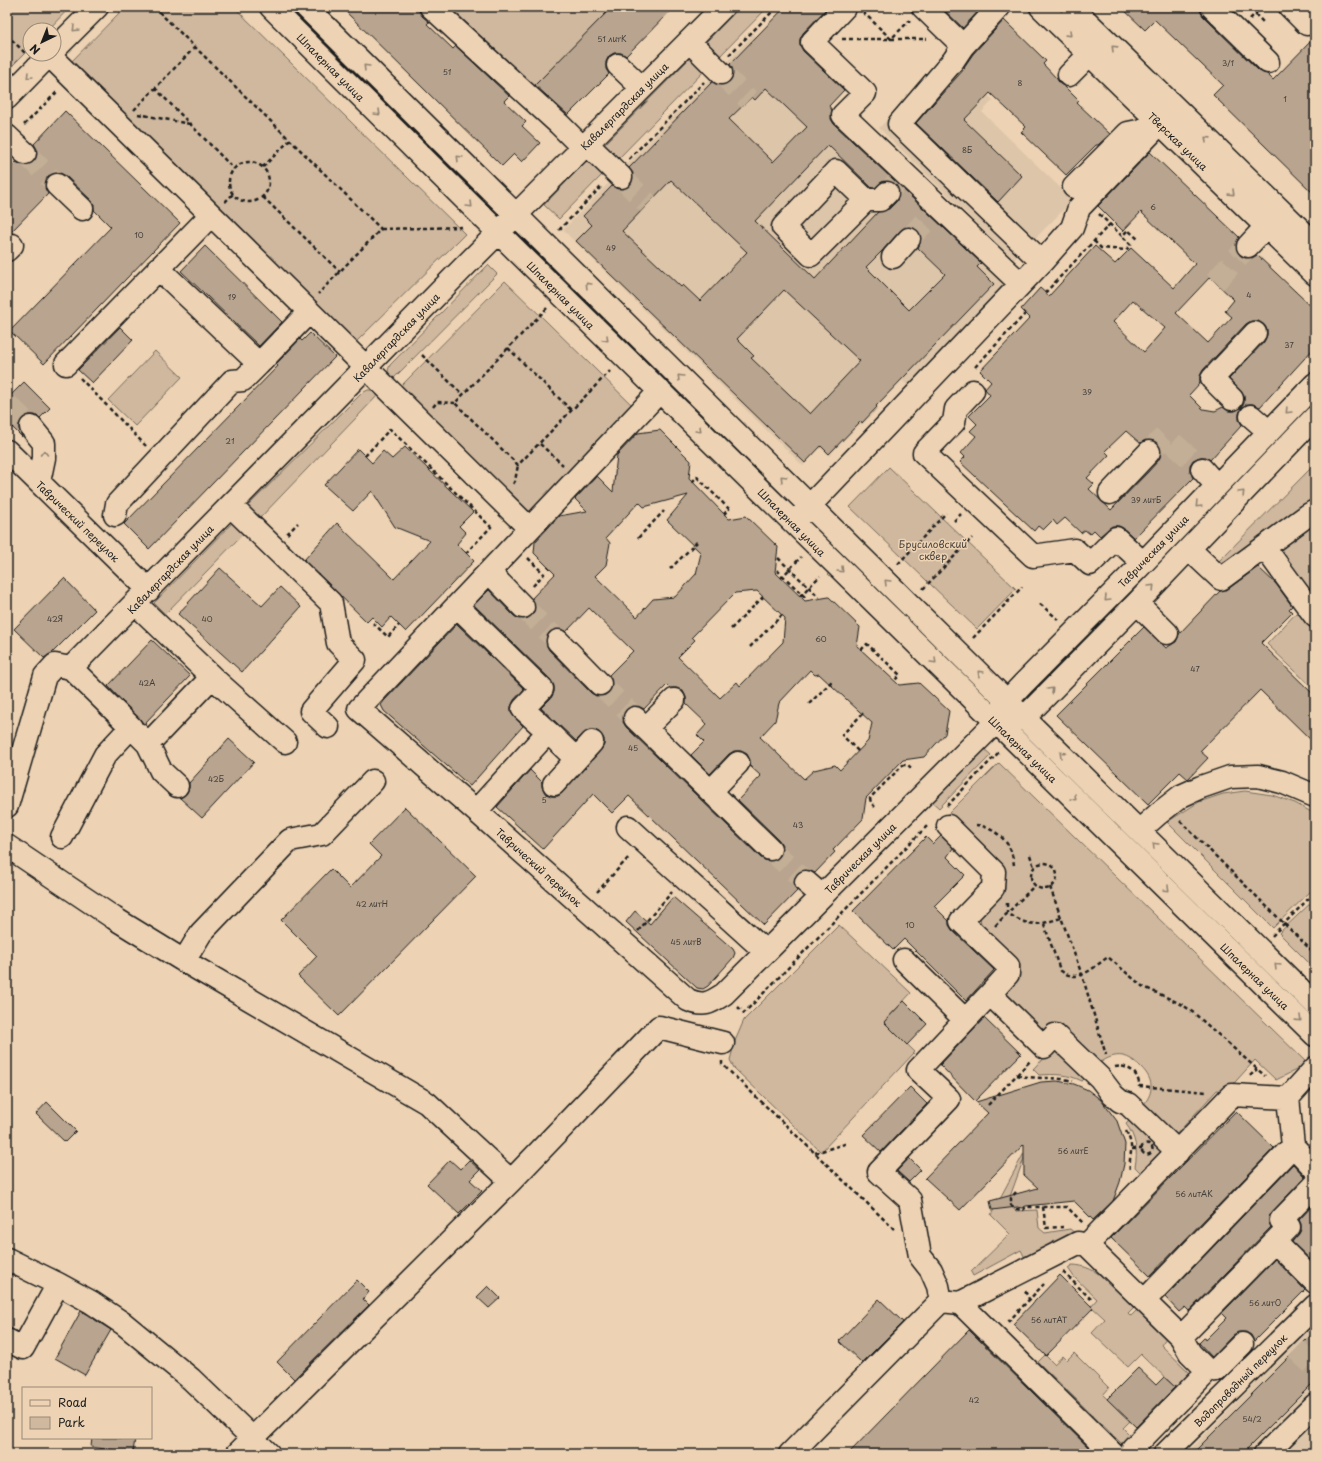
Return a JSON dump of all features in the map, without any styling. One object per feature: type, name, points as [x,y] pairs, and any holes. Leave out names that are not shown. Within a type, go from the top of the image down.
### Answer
[{"type":"street","points":[[62,39],[97,7]]},
{"type":"street","name":"Шпалерная улица","points":[[271,7],[498,233],[1315,1035]]},
{"type":"street","points":[[306,7],[1315,1004]]},
{"type":"street","points":[[431,7],[559,124],[618,174]]},
{"type":"street","name":"Кавалергардская улица","points":[[71,668],[498,233],[723,7]]},
{"type":"street","points":[[845,7],[812,42],[865,93],[843,115],[898,181],[936,210],[1020,284]]},
{"type":"street","points":[[999,7],[959,42],[953,61],[899,124],[1042,262]]},
{"type":"street","points":[[1072,7],[1315,244]]},
{"type":"street","points":[[1290,7],[1306,24]]},
{"type":"street","points":[[1216,8],[1268,62]]},
{"type":"street","name":"Тверская улица","points":[[1050,10],[1090,54],[1315,274]]},
{"type":"street","points":[[918,12],[959,42]]},
{"type":"street","points":[[689,41],[719,70]]},
{"type":"street","points":[[1069,75],[1090,54]]},
{"type":"street","points":[[7,98],[39,62]]},
{"type":"street","points":[[55,62],[529,528]]},
{"type":"street","points":[[618,65],[642,88]]},
{"type":"street","points":[[793,523],[1042,262],[1072,228],[1079,208],[1080,194],[1128,133],[1160,123],[1175,108]]},
{"type":"street","points":[[1208,170],[1223,154]]},
{"type":"street","points":[[866,200],[880,200],[898,181]]},
{"type":"street","points":[[57,184],[82,209]]},
{"type":"street","points":[[1248,246],[1281,211]]},
{"type":"street","points":[[66,364],[158,268],[212,215]]},
{"type":"street","points":[[893,257],[909,239]]},
{"type":"street","points":[[158,268],[259,364]]},
{"type":"street","points":[[115,515],[117,504],[232,381],[244,380],[307,310]]},
{"type":"street","points":[[1232,399],[1212,380],[1255,333]]},
{"type":"street","name":"Таврическая улица","points":[[724,994],[766,952],[814,889],[996,722],[1007,701],[1315,384]]},
{"type":"street","points":[[973,391],[956,409],[954,422],[924,453],[1033,556],[1075,550],[1090,564],[1116,538],[1143,562]]},
{"type":"street","points":[[576,759],[523,710],[542,689],[457,606],[529,528],[660,392]]},
{"type":"street","points":[[1251,416],[1268,431]]},
{"type":"street","points":[[996,722],[1024,718],[1137,603],[1315,417]]},
{"type":"street","points":[[31,427],[44,443],[44,458],[39,482]]},
{"type":"street","name":"Таврический переулок","points":[[7,451],[39,482],[212,677],[285,742]]},
{"type":"street","points":[[1110,493],[1150,452]]},
{"type":"street","points":[[1202,469],[1217,486]]},
{"type":"street","points":[[231,506],[330,603],[338,644],[355,660],[311,711],[328,728]]},
{"type":"street","points":[[1189,549],[1222,579],[1315,511]]},
{"type":"street","points":[[1265,548],[1315,616]]},
{"type":"street","points":[[489,572],[521,604]]},
{"type":"street","points":[[1137,603],[1168,633]]},
{"type":"street","name":"Таврический переулок","points":[[457,606],[359,709],[688,1000],[698,1004],[712,1002],[724,994]]},
{"type":"street","points":[[558,641],[600,684]]},
{"type":"street","points":[[7,806],[45,676],[55,666],[71,668],[132,727],[148,744],[161,771],[177,786]]},
{"type":"street","points":[[148,744],[212,677]]},
{"type":"street","points":[[674,700],[641,723],[770,849]]},
{"type":"street","points":[[62,837],[105,755],[132,727]]},
{"type":"street","points":[[476,811],[548,732]]},
{"type":"street","points":[[554,784],[592,742]]},
{"type":"street","points":[[711,791],[738,763]]},
{"type":"street","points":[[1140,830],[1181,796],[1200,787],[1230,777],[1258,776],[1282,782],[1315,796]]},
{"type":"street","points":[[184,961],[201,933],[290,840],[322,834],[373,781]]},
{"type":"street","points":[[942,818],[994,872],[993,888],[961,921],[1008,966],[1008,974],[918,1070],[949,1099],[879,1172],[910,1200],[920,1256],[931,1270],[938,1286],[951,1302],[1123,1451],[1208,1371],[1216,1370],[1242,1344]]},
{"type":"street","points":[[635,834],[766,952]]},
{"type":"street","points":[[7,846],[114,918],[184,961],[427,1102],[510,1181]]},
{"type":"street","points":[[904,960],[965,1020]]},
{"type":"street","points":[[990,994],[1044,1047],[1055,1035],[1100,1078],[1113,1095],[1120,1101],[1128,1104],[1178,1152]]},
{"type":"street","points":[[237,1454],[510,1181],[659,1027],[723,1043]]},
{"type":"street","points":[[1315,1068],[1288,1098],[1293,1146],[1315,1169]]},
{"type":"street","points":[[790,1454],[951,1302],[1078,1243],[1091,1240],[1232,1095],[1288,1098]]},
{"type":"street","points":[[1144,1301],[1293,1146]]},
{"type":"street","points":[[1181,1337],[1289,1227],[1281,1220],[1315,1185]]},
{"type":"street","points":[[1091,1240],[1144,1301],[1181,1337],[1190,1353],[1208,1371]]},
{"type":"street","points":[[1275,1242],[1315,1282]]},
{"type":"street","points":[[7,1259],[92,1302],[124,1324],[191,1379],[269,1454]]},
{"type":"street","points":[[7,1340],[23,1348],[58,1284]]},
{"type":"street","name":"Водопроводный переулок","points":[[1165,1454],[1290,1343],[1315,1306]]},
{"type":"street","points":[[1266,1454],[1315,1405]]},
{"type":"path","points":[[154,7],[381,229]]},
{"type":"path","points":[[563,226],[618,174],[719,70],[777,7]]},
{"type":"path","points":[[858,7],[891,39]]},
{"type":"path","points":[[891,39],[918,12]]},
{"type":"path","points":[[1255,14],[1264,23]]},
{"type":"path","points":[[7,35],[22,42]]},
{"type":"path","points":[[814,39],[891,39],[959,42]]},
{"type":"path","points":[[190,124],[131,113],[194,47]]},
{"type":"path","points":[[14,143],[71,77]]},
{"type":"path","points":[[155,88],[234,168]]},
{"type":"path","points":[[263,168],[290,140]]},
{"type":"path","points":[[245,162],[258,164],[263,168],[269,179],[269,185],[263,197],[251,202],[244,202],[238,199],[233,194],[229,181],[230,174],[234,168],[245,162]]},
{"type":"path","points":[[1080,194],[1131,245],[1126,250],[1101,248],[1094,241]]},
{"type":"path","points":[[263,197],[340,272]]},
{"type":"path","points":[[1045,293],[1110,224]]},
{"type":"path","points":[[307,310],[340,272],[381,229],[468,227]]},
{"type":"path","points":[[1122,236],[1128,230],[1139,240]]},
{"type":"path","points":[[547,308],[455,403],[518,465],[572,411],[610,370]]},
{"type":"path","points":[[975,367],[1026,313]]},
{"type":"path","points":[[508,348],[572,411]]},
{"type":"path","points":[[422,355],[463,395]]},
{"type":"path","points":[[66,364],[159,459]]},
{"type":"path","points":[[365,456],[390,429],[410,448],[491,527],[466,553]]},
{"type":"path","points":[[540,444],[577,479]]},
{"type":"path","points":[[410,448],[414,445]]},
{"type":"path","points":[[440,477],[443,473]]},
{"type":"path","points":[[692,482],[697,477],[729,509],[724,514]]},
{"type":"path","points":[[471,507],[474,504]]},
{"type":"path","points":[[638,538],[664,511]]},
{"type":"path","points":[[898,564],[946,513]]},
{"type":"path","points":[[924,589],[972,538]]},
{"type":"path","points":[[670,569],[697,542]]},
{"type":"path","points":[[514,545],[544,574],[521,604]]},
{"type":"path","points":[[782,577],[801,557]]},
{"type":"path","points":[[778,558],[820,597]]},
{"type":"path","points":[[777,570],[782,577],[807,599]]},
{"type":"path","points":[[801,595],[820,575]]},
{"type":"path","points":[[973,638],[1022,586]]},
{"type":"path","points":[[731,629],[763,597]]},
{"type":"path","points":[[1040,604],[1059,620]]},
{"type":"path","points":[[750,647],[782,615]]},
{"type":"path","points":[[373,623],[388,637],[400,626]]},
{"type":"path","points":[[861,650],[867,644],[873,649],[900,675],[894,681]]},
{"type":"path","points":[[809,704],[834,680]]},
{"type":"path","points":[[858,751],[842,735],[865,711]]},
{"type":"path","points":[[744,1013],[942,818],[1000,751]]},
{"type":"path","points":[[875,807],[871,803],[870,798],[887,779],[903,765],[908,765],[912,769]]},
{"type":"path","points":[[1166,807],[1315,954]]},
{"type":"path","points":[[584,908],[635,834]]},
{"type":"path","points":[[1030,855],[1034,867],[1031,877],[1035,885],[1044,889],[1050,888],[1056,882],[1057,877],[1055,868],[1046,863],[1038,864],[1034,867]]},
{"type":"path","points":[[638,931],[684,878]]},
{"type":"path","points":[[981,940],[1035,885]]},
{"type":"path","points":[[1050,888],[1082,975],[1108,1062]]},
{"type":"path","points":[[1272,936],[1315,892]]},
{"type":"path","points":[[1044,924],[1060,970],[1066,975],[1073,977],[1082,975],[1108,957],[1142,986],[1183,1005],[1195,1014],[1288,1098]]},
{"type":"path","points":[[723,1043],[722,1064],[896,1231]]},
{"type":"path","points":[[988,1105],[1044,1047]]},
{"type":"path","points":[[1017,1075],[1037,1079],[1058,1078],[1079,1083]]},
{"type":"path","points":[[1139,1086],[1232,1095]]},
{"type":"path","points":[[1124,1129],[1131,1141],[1132,1149],[1130,1175],[1138,1192]]},
{"type":"path","points":[[815,1153],[848,1143]]},
{"type":"path","points":[[1132,1149],[1142,1149]]},
{"type":"path","points":[[1016,1192],[1011,1198],[1011,1205],[1016,1209],[1023,1210],[1026,1207],[1067,1207],[1079,1219],[1091,1240]]},
{"type":"path","points":[[1043,1207],[1046,1228],[1068,1226]]},
{"type":"path","points":[[1074,1223],[1079,1219]]},
{"type":"path","points":[[1059,1269],[1092,1300]]},
{"type":"path","points":[[1008,1322],[1049,1279]]},
{"type":"path","points":[[1023,1287],[1029,1299],[1034,1303]]},
{"type":"shaded area","points":[[754,34],[1011,285],[911,389],[902,380],[877,406],[879,408],[862,425],[860,424],[829,456],[820,448],[803,466],[563,230]]},
{"type":"shaded area","points":[[949,57],[993,100],[982,112],[1073,200],[1014,260],[879,128]]},
{"type":"shaded area","points":[[1315,1323],[1315,1381],[1312,1384],[1315,1387],[1315,1454],[1299,1454],[1296,1451],[1293,1454],[1186,1454]]},
{"type":"green space","points":[[7,7],[70,7],[56,22],[22,22],[22,56],[7,71]]},
{"type":"green space","points":[[125,7],[234,7],[465,234],[353,345],[68,65]]},
{"type":"green space","points":[[450,7],[612,7],[534,87]]},
{"type":"green space","points":[[740,7],[768,7],[717,59],[703,45]]},
{"type":"green space","points":[[694,54],[707,68],[616,161],[602,147]]},
{"type":"green space","points":[[589,158],[604,173],[559,219],[544,205]]},
{"type":"green space","points":[[488,265],[497,274],[392,380],[388,372],[390,365]]},
{"type":"green space","points":[[505,281],[636,409],[533,516],[400,387]]},
{"type":"green space","points":[[155,351],[182,377],[135,426],[108,400]]},
{"type":"green space","points":[[368,390],[375,390],[380,393],[258,520],[246,508],[362,393]]},
{"type":"green space","points":[[1313,466],[1315,470],[1315,498],[1313,501],[1226,568],[1215,565]]},
{"type":"green space","name":"Брусиловский сквер","points":[[889,467],[1016,589],[977,629],[850,507]]},
{"type":"green space","points":[[233,522],[244,533],[165,614],[154,603]]},
{"type":"green space","points":[[1315,523],[1315,604],[1280,554],[1281,545]]},
{"type":"green space","points":[[1299,610],[1315,636],[1315,690],[1267,644]]},
{"type":"green space","points":[[981,746],[991,755],[939,808],[929,799]]},
{"type":"green space","points":[[999,763],[1308,1064],[1276,1080],[1255,1060],[1227,1091],[1217,1090],[1173,1138],[1141,1108],[1150,1092],[1151,1082],[1146,1072],[1141,1067],[1125,1056],[1114,1056],[1108,1058],[1096,1066],[1046,1033],[1001,991],[1020,971],[1020,963],[981,926],[980,915],[1005,890],[1004,876],[945,817]]},
{"type":"green space","points":[[1245,791],[1272,795],[1295,803],[1315,814],[1315,887],[1273,928],[1167,822],[1199,802],[1223,794]]},
{"type":"green space","points":[[1315,899],[1315,969],[1279,933]]},
{"type":"green space","points":[[839,925],[911,993],[884,1022],[915,1052],[821,1152],[734,1068],[730,1060],[735,1041],[744,1020]]},
{"type":"green space","points":[[1056,1045],[1088,1075],[1082,1081],[1061,1075],[1039,1075],[1033,1069]]},
{"type":"green space","points":[[1132,1118],[1164,1148],[1141,1173],[1135,1167],[1136,1155],[1134,1139],[1126,1124]]},
{"type":"green space","points":[[1024,1153],[1024,1158],[1008,1202],[1010,1206],[1016,1211],[1037,1210],[1039,1228],[1045,1233],[1070,1229],[1077,1235],[1026,1260],[1021,1250],[973,1276],[971,1272],[1010,1234],[991,1215]]},
{"type":"green space","points":[[1072,1265],[1090,1269],[1099,1274],[1114,1286],[1134,1307],[1128,1313],[1131,1316],[1137,1310],[1166,1338],[1161,1345],[1192,1375],[1178,1390],[1141,1354],[1128,1367],[1092,1333],[1105,1319],[1091,1306],[1097,1299],[1074,1277],[1068,1268]]},
{"type":"green space","points":[[1074,1353],[1109,1388],[1103,1395],[1130,1421],[1123,1428],[1132,1437],[1124,1446],[1038,1362],[1045,1355],[1054,1364],[1063,1356],[1067,1360]]},
{"type":"building","points":[[341,7],[419,7],[419,11],[422,16],[429,22],[427,24],[453,49],[456,46],[509,96],[504,101],[526,122],[522,126],[540,143],[522,162],[514,154],[502,166]]},
{"type":"building","points":[[612,7],[674,7],[626,56],[621,53],[614,53],[609,56],[606,62],[606,69],[609,74],[568,115],[535,85]]},
{"type":"building","points":[[785,7],[828,7],[803,33],[800,39],[800,45],[803,51],[844,90],[829,106],[832,110],[831,119],[834,124],[981,263],[977,267],[994,284],[876,406],[877,407],[862,423],[861,421],[829,454],[821,446],[805,463],[576,241],[592,225],[583,216],[612,186],[618,189],[625,189],[630,186],[633,180],[633,173],[629,168],[712,82],[718,85],[724,85],[730,82],[733,76],[733,70],[730,64]],"holes":[[[766,88],[807,127],[773,162],[729,119],[752,97],[755,100]],[[828,145],[872,188],[875,188],[883,181],[891,181],[896,184],[899,190],[899,196],[896,202],[889,209],[878,212],[815,279],[755,221]],[[671,180],[747,252],[700,301],[683,285],[681,287],[622,231]],[[905,227],[911,227],[918,230],[921,235],[921,241],[918,248],[945,274],[909,310],[866,267],[900,231]],[[784,290],[860,361],[810,414],[751,358],[754,356],[737,339]]]},
{"type":"building","points":[[941,7],[982,7],[963,28]]},
{"type":"building","points":[[1121,7],[1198,7],[1203,16],[1259,71],[1267,74],[1273,80],[1315,37],[1315,195],[1213,95],[1223,85],[1155,20],[1145,30]]},
{"type":"building","points":[[1004,20],[1046,61],[1043,64],[1060,84],[1079,101],[1077,103],[1110,134],[1098,145],[1096,145],[1066,175],[1021,132],[1026,127],[990,93],[964,120],[1022,176],[998,202],[916,123],[965,68],[964,67],[973,54]]},
{"type":"building","points":[[65,111],[180,223],[44,364],[10,331],[111,227],[94,210],[94,205],[91,200],[66,176],[60,173],[54,173],[48,176],[45,182],[45,188],[48,194],[10,233],[7,234],[7,171],[16,162],[22,165],[29,165],[34,162],[37,156],[37,149],[34,144]]},
{"type":"building","points":[[1150,152],[1239,237],[1236,244],[1236,249],[1239,255],[1246,258],[1252,258],[1257,255],[1315,310],[1315,347],[1260,407],[1253,404],[1247,404],[1242,407],[1239,414],[1239,420],[1242,425],[1210,460],[1206,457],[1200,457],[1193,460],[1190,465],[1190,471],[1193,478],[1134,538],[1119,526],[1112,526],[1100,536],[1094,530],[1090,534],[1085,530],[1081,533],[1065,518],[1057,525],[1053,520],[1043,530],[1038,526],[1034,531],[960,462],[965,457],[961,453],[976,436],[970,431],[977,424],[969,416],[990,395],[985,389],[991,382],[980,371],[1030,318],[1021,309],[1040,288],[1049,296],[1095,246],[1115,264],[1131,248],[1174,288],[1195,264],[1141,212],[1123,231],[1098,206]],"holes":[[[1210,277],[1234,300],[1225,311],[1232,317],[1208,343],[1176,313]],[[1133,300],[1165,328],[1144,352],[1113,322]],[[1251,321],[1257,321],[1263,324],[1267,329],[1267,335],[1264,342],[1229,379],[1241,391],[1244,396],[1244,403],[1241,408],[1235,411],[1228,411],[1223,407],[1215,411],[1203,409],[1189,395],[1200,383],[1200,376],[1203,370],[1246,324]],[[1126,431],[1140,443],[1146,440],[1152,440],[1161,448],[1161,455],[1158,461],[1111,510],[1089,489],[1094,484],[1087,478],[1109,455],[1105,451]]]},
{"type":"building","points":[[205,246],[282,322],[259,346],[181,271]]},
{"type":"building","points":[[120,327],[133,340],[92,383],[78,370]]},
{"type":"building","points":[[310,333],[335,357],[149,549],[124,524],[278,366],[276,364],[300,339],[302,341]]},
{"type":"building","points":[[24,382],[50,408],[40,418],[35,415],[29,415],[23,418],[19,423],[19,429],[22,437],[7,422],[7,399]]},
{"type":"building","points":[[660,430],[691,461],[689,478],[729,519],[746,516],[778,547],[775,572],[805,601],[829,597],[860,627],[857,646],[899,685],[919,683],[949,711],[945,734],[924,757],[903,760],[866,798],[863,819],[833,850],[835,852],[815,873],[808,870],[802,870],[797,874],[794,880],[794,886],[797,891],[764,925],[629,796],[612,813],[593,794],[543,849],[497,807],[530,770],[542,782],[542,787],[545,793],[551,796],[558,796],[601,750],[604,745],[604,739],[600,733],[595,730],[589,730],[576,741],[541,708],[551,698],[554,692],[554,686],[551,680],[474,605],[489,590],[514,616],[519,619],[526,619],[531,616],[535,611],[535,604],[532,598],[555,574],[534,553],[535,542],[559,516],[587,511],[575,499],[597,476],[613,492],[617,455],[638,433]],"holes":[[[688,495],[667,520],[701,553],[696,574],[675,597],[653,599],[637,617],[595,576],[606,565],[610,543],[606,538],[639,502],[644,507]],[[757,591],[785,618],[783,642],[740,686],[737,682],[720,698],[678,657],[695,640],[692,637],[735,593]],[[589,608],[633,651],[609,675],[612,681],[612,688],[608,693],[603,696],[596,696],[591,693],[549,650],[546,644],[546,637],[550,632],[555,629],[561,629],[566,632]],[[810,670],[815,675],[819,674],[872,723],[868,741],[840,770],[835,765],[814,770],[804,779],[760,737],[775,721],[779,703]],[[667,685],[670,688],[677,688],[683,691],[686,697],[686,704],[707,724],[697,735],[704,742],[691,755],[710,774],[729,754],[734,751],[741,751],[747,754],[750,760],[750,766],[761,776],[738,800],[779,840],[782,845],[782,852],[779,858],[774,861],[767,861],[761,858],[626,727],[623,722],[623,715],[626,709],[631,706],[638,706],[644,709]]]},
{"type":"building","points":[[405,447],[473,512],[459,526],[466,533],[457,544],[474,561],[406,632],[391,617],[382,627],[372,617],[367,622],[304,560],[337,523],[394,579],[430,541],[395,527],[372,491],[353,511],[324,485],[358,449],[372,463],[383,451],[392,459]]},
{"type":"building","points":[[1258,567],[1276,584],[1292,606],[1289,609],[1292,612],[1261,643],[1315,696],[1315,744],[1260,690],[1200,751],[1208,758],[1188,779],[1180,772],[1148,804],[1056,715],[1144,627],[1166,648],[1176,642],[1179,634],[1220,591],[1228,589]]},
{"type":"building","points":[[220,568],[262,606],[280,587],[301,607],[242,672],[178,614]]},
{"type":"building","points":[[64,578],[95,610],[52,653],[44,658],[14,629]]},
{"type":"building","points":[[457,624],[524,689],[514,700],[511,707],[511,713],[523,726],[470,786],[384,711],[381,705]]},
{"type":"building","points":[[152,640],[190,676],[144,724],[108,686]]},
{"type":"building","points":[[229,739],[254,762],[202,818],[180,798],[186,794],[189,788],[189,783]]},
{"type":"building","points":[[405,807],[476,876],[339,1016],[298,976],[317,956],[281,920],[331,869],[350,888],[381,856],[369,844]]},
{"type":"building","points":[[941,836],[953,848],[947,857],[965,875],[934,906],[949,921],[949,925],[952,930],[994,970],[966,1001],[904,939],[893,950],[853,911],[926,837],[933,844]]},
{"type":"building","points":[[673,897],[733,949],[735,953],[733,958],[708,986],[703,989],[697,988],[626,922],[635,911],[650,924]]},
{"type":"building","points":[[904,1001],[927,1024],[907,1045],[884,1022]]},
{"type":"building","points":[[984,1018],[1021,1054],[975,1101],[940,1065]]},
{"type":"building","points":[[1057,1081],[1074,1084],[1088,1090],[1101,1100],[1117,1121],[1125,1144],[1124,1164],[1120,1182],[1113,1201],[1093,1220],[1074,1201],[1026,1206],[1022,1208],[1017,1207],[992,1210],[990,1201],[1038,1188],[1024,1175],[1024,1144],[960,1210],[925,1178],[988,1113],[976,1102],[1041,1082]]},
{"type":"building","points":[[910,1087],[927,1104],[881,1152],[863,1135]]},
{"type":"building","points":[[47,1102],[76,1131],[65,1142],[36,1114]]},
{"type":"building","points":[[1236,1111],[1274,1148],[1150,1276],[1111,1238]]},
{"type":"building","points":[[909,1158],[921,1170],[909,1182],[897,1171]]},
{"type":"building","points":[[450,1160],[460,1169],[469,1160],[480,1170],[470,1180],[482,1191],[459,1214],[427,1184]]},
{"type":"building","points":[[1293,1164],[1305,1177],[1272,1212],[1269,1218],[1271,1227],[1189,1311],[1185,1307],[1179,1312],[1165,1297]]},
{"type":"building","points":[[1315,1203],[1315,1264],[1292,1242],[1301,1230],[1299,1220]]},
{"type":"building","points":[[1275,1259],[1305,1290],[1254,1341],[1251,1335],[1246,1332],[1238,1332],[1233,1335],[1212,1357],[1199,1343],[1204,1338],[1206,1339],[1227,1318],[1222,1313]]},
{"type":"building","points":[[1060,1275],[1093,1308],[1046,1356],[1013,1324]]},
{"type":"building","points":[[357,1280],[369,1292],[363,1299],[369,1305],[294,1379],[277,1362]]},
{"type":"building","points":[[488,1286],[500,1298],[489,1308],[477,1297]]},
{"type":"building","points":[[879,1299],[903,1322],[862,1363],[839,1341]]},
{"type":"building","points":[[81,1311],[111,1330],[85,1375],[55,1358]]},
{"type":"building","points":[[969,1330],[1095,1454],[848,1454]]},
{"type":"building","points":[[1315,1331],[1315,1381],[1242,1454],[1192,1454]]},
{"type":"building","points":[[1138,1368],[1156,1385],[1164,1377],[1175,1387],[1136,1427],[1107,1399]]},
{"type":"building","points":[[92,1439],[135,1439],[133,1453],[91,1447]]},
{"type":"tunnel","points":[[721,73],[749,100]]},
{"type":"tunnel","points":[[25,153],[57,185]]},
{"type":"tunnel","points":[[621,177],[648,204]]},
{"type":"tunnel","points":[[887,193],[901,178]]},
{"type":"tunnel","points":[[909,239],[933,213]]},
{"type":"tunnel","points":[[1215,282],[1248,246]]},
{"type":"tunnel","points":[[7,404],[31,427]]},
{"type":"tunnel","points":[[1149,452],[1165,436],[1202,469]]},
{"type":"tunnel","points":[[523,607],[558,641]]},
{"type":"tunnel","points":[[600,684],[635,718]]},
{"type":"tunnel","points":[[770,849],[806,882]]},
{"type":"tunnel","points":[[1296,1349],[1315,1367]]}]
